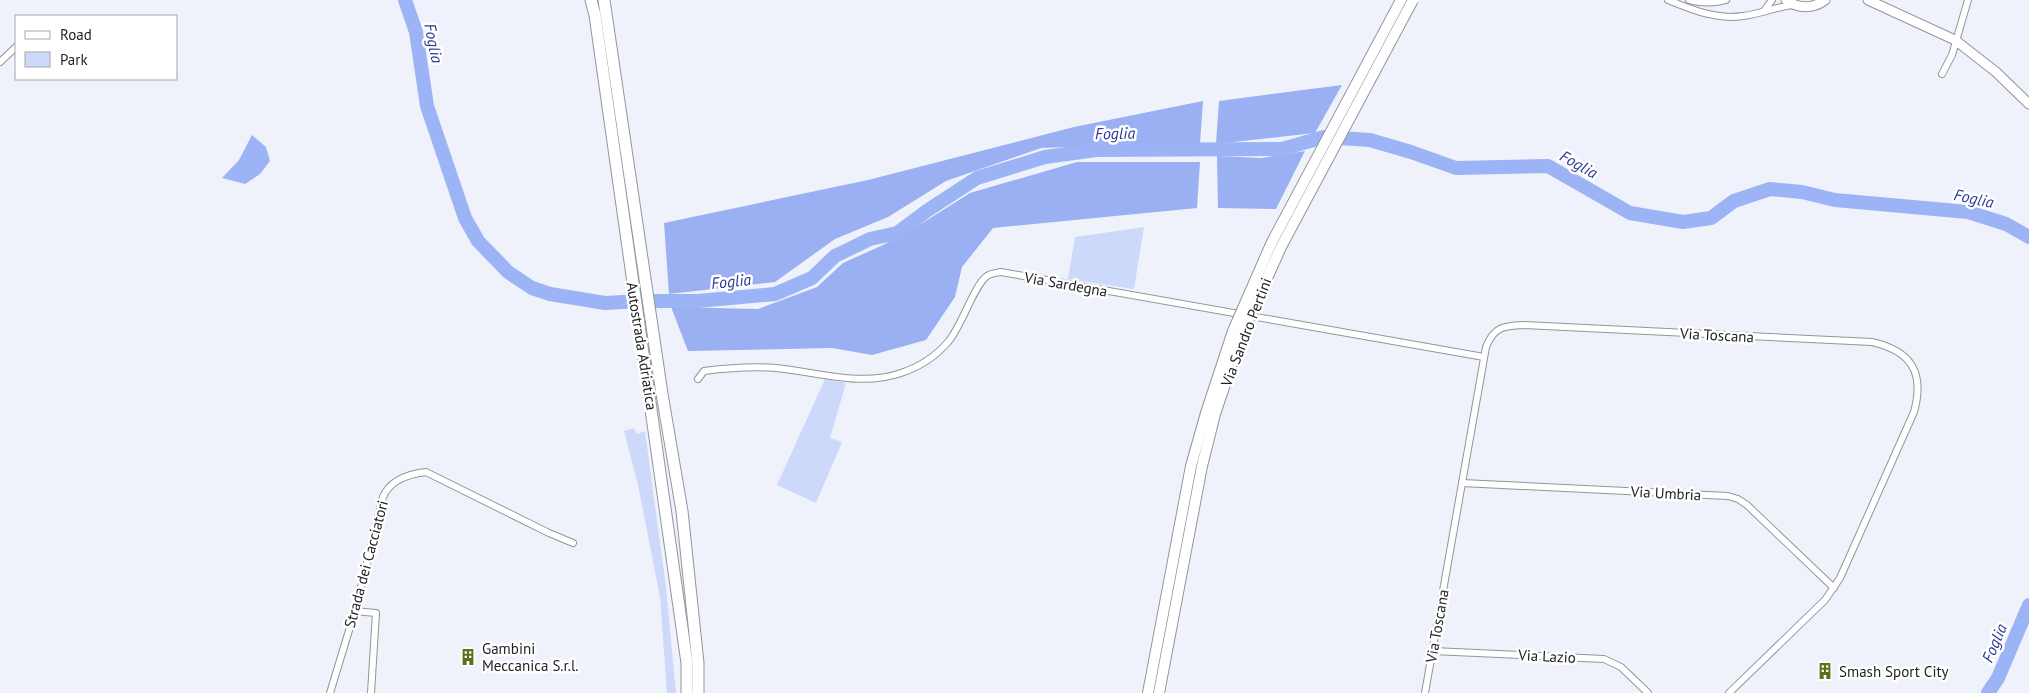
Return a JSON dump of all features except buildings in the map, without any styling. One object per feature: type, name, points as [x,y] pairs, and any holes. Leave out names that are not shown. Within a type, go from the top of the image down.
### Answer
[{"type":"highway","name":"Autostrada Adriatica","points":[[591,0],[595,15],[620,202],[656,394],[682,511],[698,663],[698,693]]},
{"type":"highway","name":"Autostrada Adriatica","points":[[604,0],[633,201],[687,663],[687,693]]},
{"type":"main road","name":"Via Sandro Pertini","points":[[1148,693],[1192,466],[1206,413],[1272,242],[1401,0]]},
{"type":"main road","name":"Via Sandro Pertini","points":[[1158,693],[1202,466],[1238,332],[1281,247],[1413,0]]},
{"type":"main road","points":[[1789,2],[1810,7],[1825,0]]},
{"type":"main road","points":[[1867,0],[1955,40],[1996,72],[2029,104]]},
{"type":"street","points":[[1668,0],[1707,15],[1722,17],[1743,16],[1789,2]]},
{"type":"street","points":[[1689,0],[1702,3],[1716,3],[1726,0]]},
{"type":"street","points":[[1763,11],[1772,0]]},
{"type":"street","points":[[1942,74],[1952,55],[1968,0]]},
{"type":"street","points":[[0,62],[15,48]]},
{"type":"street","name":"Via Sardegna","points":[[698,378],[704,371],[742,366],[774,368],[852,379],[900,374],[933,356],[949,341],[963,320],[981,282],[987,276],[1001,272],[1484,357]]},
{"type":"street","name":"Via Toscana","points":[[1425,693],[1484,357],[1490,337],[1497,330],[1506,326],[1523,325],[1872,342],[1889,346],[1902,354],[1913,366],[1918,380],[1919,394],[1914,412],[1834,588],[1825,600],[1729,693]]},
{"type":"street","name":"Strada dei Cacciatori","points":[[330,693],[354,611],[383,497],[387,488],[403,478],[426,472],[517,518],[573,543]]},
{"type":"street","name":"Via Umbria","points":[[1462,483],[1732,497],[1747,505],[1834,588]]},
{"type":"street","points":[[354,611],[376,613],[371,693]]},
{"type":"street","name":"Via Lazio","points":[[1433,651],[1604,658],[1621,667],[1648,693]]},
{"type":"green space","points":[[1144,227],[1134,289],[1068,279],[1075,237]]},
{"type":"green space","points":[[825,379],[846,383],[830,438],[842,442],[816,503],[777,485]]},
{"type":"green space","points":[[634,428],[637,434],[645,431],[666,587],[676,693],[667,693],[660,597],[638,485],[624,431]]},
{"type":"shaded area","points":[[1342,85],[1315,133],[1216,144],[1219,101]]},
{"type":"shaded area","points":[[1203,101],[1200,143],[1041,148],[946,181],[888,217],[835,239],[775,282],[669,294],[664,223],[868,180],[1074,127]]},
{"type":"shaded area","points":[[252,135],[266,147],[270,161],[260,174],[245,184],[222,178],[239,160]]},
{"type":"shaded area","points":[[1305,151],[1276,209],[1218,208],[1217,156],[1261,158]]},
{"type":"shaded area","points":[[1077,162],[1200,162],[1197,208],[993,228],[962,267],[955,297],[926,340],[872,355],[832,348],[688,351],[671,307],[758,309],[817,287],[843,263],[913,229],[970,193]]},
{"type":"waterway","name":"Foglia","points":[[405,0],[416,32],[427,106],[465,218],[478,241],[508,272],[532,288],[550,294],[605,303],[698,301],[775,294],[812,278],[835,256],[870,239],[897,233],[977,178],[1045,157],[1096,150],[1282,149],[1324,137],[1370,140],[1456,168],[1548,166],[1630,213],[1683,222],[1711,218],[1734,201],[1770,189],[1802,192],[1835,200],[1968,212],[2006,224],[2029,237]]},
{"type":"waterway","name":"Foglia","points":[[1988,693],[1998,678],[2029,605]]},
{"type":"place","name":"Gambini Meccanica S.r.l.","points":[[468,657]]},
{"type":"place","name":"Smash Sport City","points":[[1825,671]]}]
